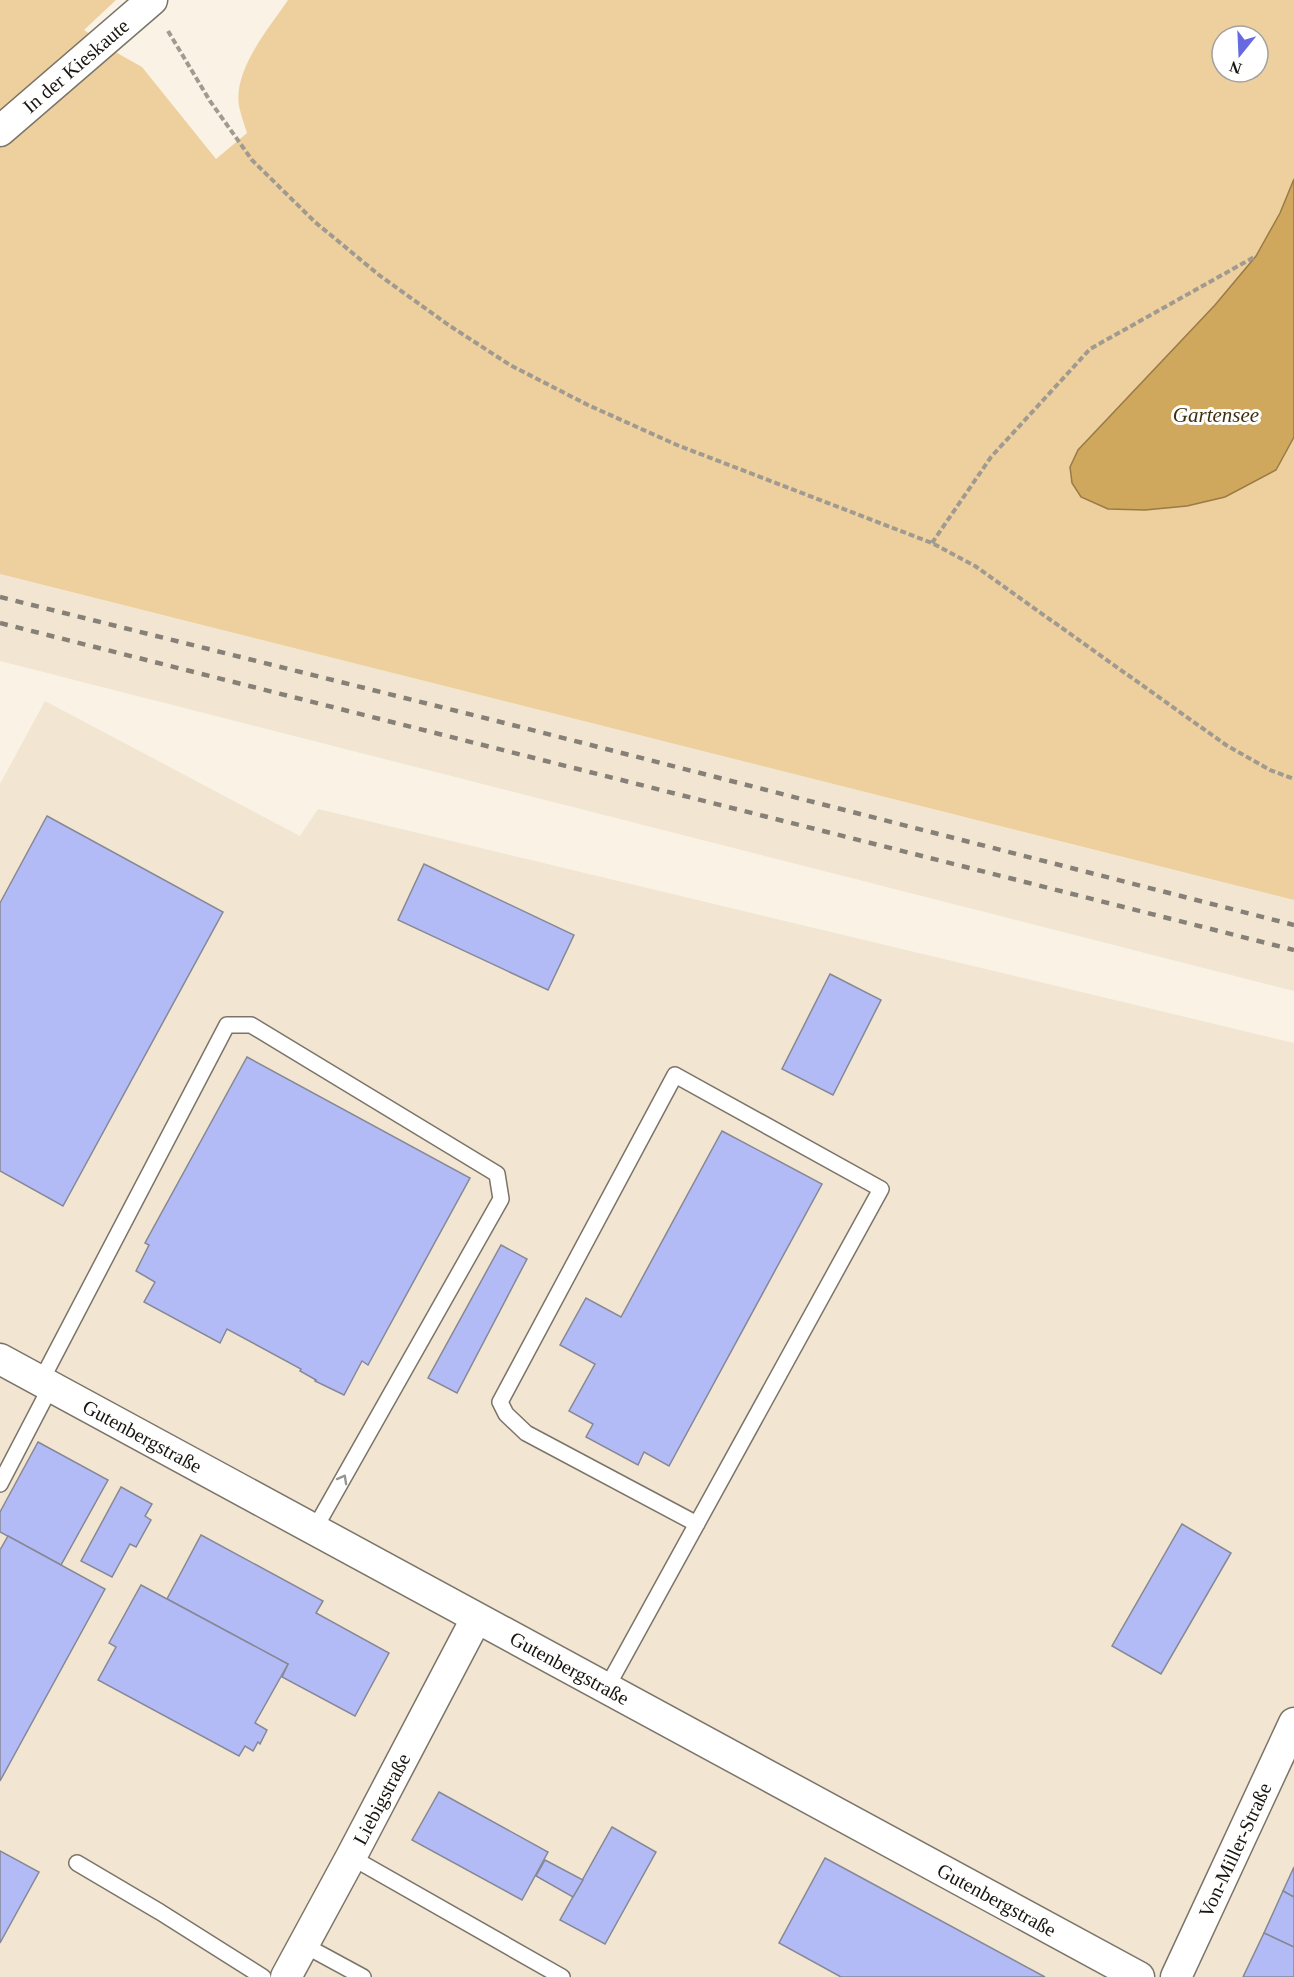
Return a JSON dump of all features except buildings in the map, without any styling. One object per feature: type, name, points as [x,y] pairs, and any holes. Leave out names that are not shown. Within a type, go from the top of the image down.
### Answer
[{"type":"street","name":"In der Kieskaute","points":[[0,131],[151,1]]},
{"type":"street","name":"Gutenbergstraße","points":[[0,1359],[1139,1977]]},
{"type":"street","name":"Liebigstraße","points":[[285,1977],[476,1619]]},
{"type":"street","name":"Von-Miller-Straße","points":[[1176,1977],[1294,1723]]},
{"type":"lane","points":[[0,1484],[46,1384],[227,1025],[251,1025],[497,1174],[501,1198],[314,1530]]},
{"type":"lane","points":[[606,1689],[697,1524],[881,1189],[675,1075],[500,1402],[506,1414],[526,1433],[697,1524]]},
{"type":"lane","points":[[351,1857],[562,1977]]},
{"type":"lane","points":[[77,1863],[263,1977]]},
{"type":"lane","points":[[304,1945],[363,1977]]},
{"type":"path","points":[[151,1],[210,101],[252,160],[315,222],[379,275],[447,324],[510,365],[588,405],[677,445],[932,543],[975,566],[1226,745],[1270,770],[1294,779]]},
{"type":"path","points":[[932,543],[991,457],[1090,350],[1256,256]]},
{"type":"shaded area","points":[[0,0],[116,0],[84,30],[142,67],[216,159],[247,133],[239,106],[241,78],[254,50],[288,0],[1294,0],[1294,179],[1280,213],[1256,256],[1215,305],[1078,450],[1070,467],[1108,509],[1145,510],[1187,506],[1276,470],[1294,437],[1294,900],[0,574]]},
{"type":"shaded area","points":[[0,574],[1294,900],[1294,991],[0,661]]},
{"type":"shaded area","points":[[45,701],[300,836],[318,809],[1294,1043],[1294,1977],[0,1977],[0,784]]},
{"type":"water","name":"Gartensee","points":[[1294,179],[1294,437],[1276,470],[1225,497],[1187,506],[1145,510],[1108,509],[1081,497],[1072,483],[1070,467],[1078,450],[1215,305],[1256,256],[1280,213]]},
{"type":"railway","points":[[0,597],[489,719],[1294,925]]},
{"type":"railway","points":[[0,623],[1294,950]]}]
